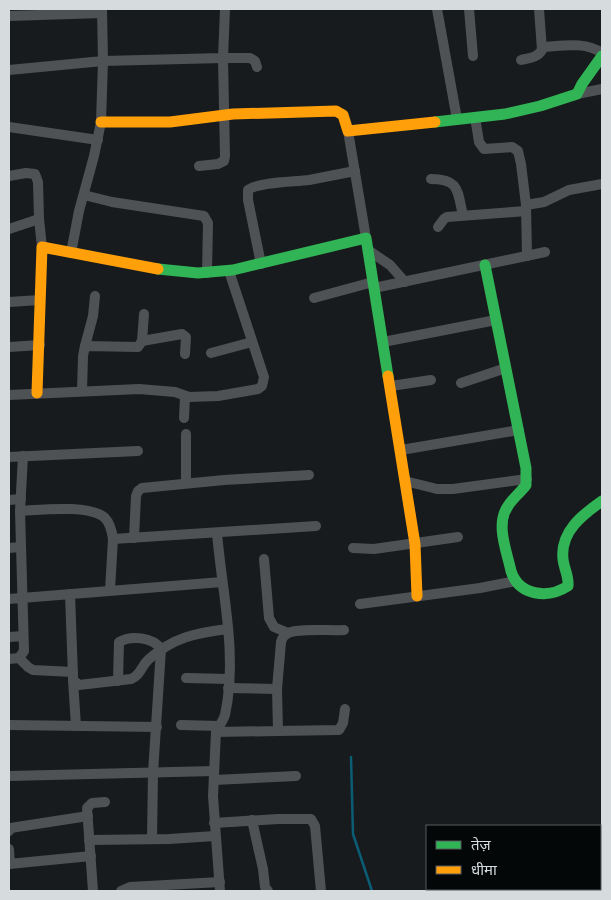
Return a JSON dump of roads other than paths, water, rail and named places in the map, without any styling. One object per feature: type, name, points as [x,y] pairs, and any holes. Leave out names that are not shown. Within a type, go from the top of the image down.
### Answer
[{"type":"street","points":[[199,166],[218,164],[224,161],[223,58],[225,9]]},
{"type":"street","points":[[437,9],[457,119]]},
{"type":"street","points":[[469,9],[473,56]]},
{"type":"street","points":[[521,60],[539,55],[542,47],[539,9]]},
{"type":"street","points":[[9,16],[102,11],[102,122],[71,253]]},
{"type":"street","points":[[542,47],[583,45],[593,47],[602,55],[577,94]]},
{"type":"street","points":[[9,70],[103,61],[223,58],[250,58],[255,61],[257,67]]},
{"type":"street","points":[[348,131],[521,111],[602,88]]},
{"type":"street","points":[[102,122],[170,122],[225,115],[336,111],[343,115],[348,131],[401,450],[415,544],[417,596]]},
{"type":"street","points":[[475,117],[479,142],[484,149],[512,147],[518,151],[526,208],[527,256]]},
{"type":"street","points":[[9,127],[98,140]]},
{"type":"street","points":[[261,264],[248,200],[248,190],[264,184],[294,182],[354,171]]},
{"type":"street","points":[[9,176],[26,173],[36,174],[38,182],[42,246],[37,393]]},
{"type":"street","points":[[431,179],[448,180],[455,186],[463,215]]},
{"type":"street","points":[[438,227],[441,221],[447,217],[526,208],[569,190],[602,184]]},
{"type":"street","points":[[84,195],[128,205],[204,216],[208,223],[207,273]]},
{"type":"street","points":[[9,228],[39,219]]},
{"type":"street","points":[[42,246],[176,272],[207,273],[234,270],[366,238]]},
{"type":"street","points":[[368,250],[390,265],[405,282]]},
{"type":"street","points":[[314,298],[373,285],[405,282],[545,252]]},
{"type":"street","points":[[486,265],[520,430],[527,479],[524,489],[508,505],[503,514],[512,576],[516,581],[532,593],[538,595],[556,592],[568,586],[568,577],[563,563],[562,552],[570,529],[583,514],[602,501]]},
{"type":"street","points":[[9,395],[82,391],[164,390],[185,396],[218,396],[253,391],[262,386],[264,377],[252,342],[234,270]]},
{"type":"street","points":[[82,391],[83,356],[93,316],[95,296]]},
{"type":"street","points":[[9,302],[40,300]]},
{"type":"street","points":[[85,346],[140,346],[144,314]]},
{"type":"street","points":[[383,342],[496,320]]},
{"type":"street","points":[[142,341],[182,334],[186,337],[185,354]]},
{"type":"street","points":[[211,353],[252,342]]},
{"type":"street","points":[[9,347],[40,345]]},
{"type":"street","points":[[461,382],[506,368]]},
{"type":"street","points":[[390,386],[431,380]]},
{"type":"street","points":[[184,418],[185,396]]},
{"type":"street","points":[[401,450],[520,430]]},
{"type":"street","points":[[186,434],[186,483]]},
{"type":"street","points":[[9,457],[138,451]]},
{"type":"street","points":[[23,456],[20,548],[24,651],[14,659],[33,670],[73,676],[79,685],[84,686],[131,679],[138,676],[148,660],[176,640],[190,635],[228,629]]},
{"type":"street","points":[[134,538],[136,496],[138,491],[148,486],[309,475]]},
{"type":"street","points":[[405,481],[437,488],[453,489],[527,479]]},
{"type":"street","points":[[9,500],[21,499]]},
{"type":"street","points":[[20,510],[90,510],[104,518],[112,531],[113,539],[110,590]]},
{"type":"street","points":[[113,539],[316,526]]},
{"type":"street","points":[[121,891],[130,887],[220,886],[214,824],[214,776],[218,729],[224,715],[228,684],[230,646],[217,533]]},
{"type":"street","points":[[353,548],[374,549],[458,537]]},
{"type":"street","points":[[9,548],[20,548]]},
{"type":"street","points":[[264,559],[269,618],[274,627],[288,633]]},
{"type":"street","points":[[360,604],[480,588],[516,581]]},
{"type":"street","points":[[9,599],[222,582]]},
{"type":"street","points":[[70,594],[76,726]]},
{"type":"street","points":[[278,731],[277,689],[283,637],[288,633],[296,631],[344,630]]},
{"type":"street","points":[[9,637],[23,636]]},
{"type":"street","points":[[118,681],[119,642],[126,639],[148,640],[161,649]]},
{"type":"street","points":[[152,839],[153,773],[161,649]]},
{"type":"street","points":[[186,678],[277,689]]},
{"type":"street","points":[[181,725],[218,729],[278,731],[339,730],[343,723],[345,709]]},
{"type":"street","points":[[9,725],[157,727]]},
{"type":"street","points":[[9,776],[153,773],[214,776],[296,776]]},
{"type":"street","points":[[94,891],[87,808],[89,804],[105,802]]},
{"type":"street","points":[[9,832],[11,828],[88,816]]},
{"type":"street","points":[[214,824],[252,820],[307,819],[314,822],[321,891]]},
{"type":"street","points":[[252,820],[265,887],[268,891]]},
{"type":"street","points":[[90,840],[215,836]]},
{"type":"street","points":[[9,849],[9,864],[91,856]]},
{"type":"waterway","points":[[351,757],[353,834],[372,891]]}]
